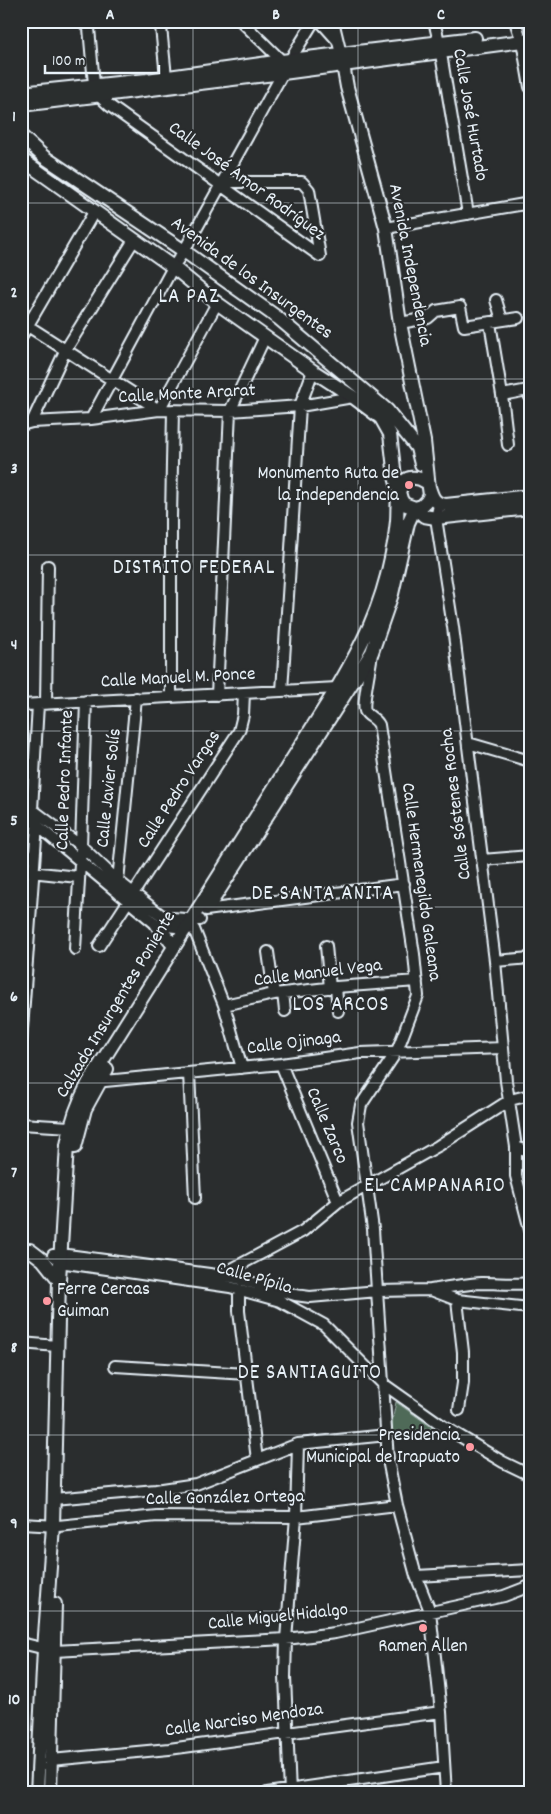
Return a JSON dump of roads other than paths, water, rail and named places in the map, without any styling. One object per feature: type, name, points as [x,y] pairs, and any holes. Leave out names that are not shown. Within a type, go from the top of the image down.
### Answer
[{"type":"main road","points":[[21,116],[26,105],[166,77],[342,60],[440,48],[523,33]]},
{"type":"main road","name":"Avenida Independencia","points":[[342,60],[386,228],[400,323],[420,413],[428,485]]},
{"type":"main road","points":[[21,93],[96,90],[285,65]]},
{"type":"main road","name":"Avenida de los Insurgentes","points":[[21,135],[44,156],[278,318],[386,410],[400,424],[417,448],[428,485]]},
{"type":"main road","name":"Avenida de los Insurgentes","points":[[21,159],[173,267],[217,303],[313,371],[354,397],[384,422],[390,434],[395,478],[399,493]]},
{"type":"main road","points":[[428,485],[430,495],[427,502],[422,506],[415,508],[404,504],[399,493],[401,486],[412,477],[420,478],[428,485],[431,496],[439,505],[530,496]]},
{"type":"main road","name":"Calzada Insurgentes Poniente","points":[[68,1180],[67,1145],[70,1127],[77,1106],[195,921],[338,688],[385,601],[397,531],[399,493]]},
{"type":"main road","points":[[415,508],[424,516],[436,518],[530,508]]},
{"type":"main road","name":"Calzada Insurgentes Poniente","points":[[49,1650],[56,1526],[57,1346],[62,1304],[59,1280],[68,1180],[75,1140],[94,1082],[174,946],[195,921],[372,652],[408,523],[415,508]]},
{"type":"main road","points":[[157,925],[174,946]]},
{"type":"main road","points":[[26,1249],[42,1260],[59,1280]]},
{"type":"main road","name":"Calzada Insurgentes Poniente","points":[[56,1499],[62,1304],[61,1258]]},
{"type":"main road","points":[[49,1650],[50,1793]]},
{"type":"main road","points":[[37,1793],[49,1650]]},
{"type":"street","points":[[81,21],[89,28],[96,90]]},
{"type":"street","points":[[155,21],[161,27],[166,77]]},
{"type":"street","points":[[241,21],[285,65]]},
{"type":"street","points":[[91,419],[173,267],[184,252],[222,184],[285,65],[314,21]]},
{"type":"street","points":[[320,21],[338,41]]},
{"type":"street","name":"Avenida Independencia","points":[[333,21],[342,60]]},
{"type":"street","name":"Calle José Hurtado","points":[[434,21],[468,214]]},
{"type":"street","points":[[523,33],[530,86]]},
{"type":"street","name":"Calle José Amor Rodríguez","points":[[96,90],[222,184],[320,256],[309,190],[306,184],[302,182],[222,184]]},
{"type":"street","points":[[386,228],[530,203]]},
{"type":"street","points":[[21,337],[94,212]]},
{"type":"street","points":[[32,422],[65,351],[134,240]]},
{"type":"street","points":[[496,300],[502,320]]},
{"type":"street","points":[[28,326],[159,410],[217,303]]},
{"type":"street","points":[[400,323],[428,318],[436,310],[460,307],[464,326],[518,318]]},
{"type":"street","points":[[490,323],[508,445]]},
{"type":"street","points":[[217,695],[230,411],[265,337]]},
{"type":"street","points":[[282,691],[300,406],[313,371]]},
{"type":"street","points":[[502,395],[529,394]]},
{"type":"street","name":"Calle Monte Ararat","points":[[21,425],[32,422],[91,419],[159,410],[230,411],[300,406],[354,397]]},
{"type":"street","points":[[171,697],[173,410]]},
{"type":"street","name":"Calle Sóstenes Rocha","points":[[439,505],[436,518],[452,621],[495,961],[503,1048],[516,1147],[516,1176],[530,1230]]},
{"type":"street","points":[[32,810],[42,704],[48,566]]},
{"type":"street","name":"Calle Hermenegildo Galeana","points":[[372,652],[364,706],[368,715],[377,720],[379,724],[404,884],[418,996],[397,1051],[361,1105],[358,1122],[374,1229],[388,1460],[397,1505],[416,1576],[430,1611],[441,1712],[446,1793]]},
{"type":"street","name":"Calle Manuel M. Ponce","points":[[21,705],[338,688]]},
{"type":"street","name":"Calle Pedro Vargas","points":[[99,946],[239,731],[243,715],[244,693]]},
{"type":"street","name":"Calle Javier Solís","points":[[118,882],[136,698]]},
{"type":"street","name":"Calle Pedro Infante","points":[[74,948],[81,846],[86,701]]},
{"type":"street","points":[[468,743],[530,761]]},
{"type":"street","points":[[21,801],[81,846],[118,882],[157,925],[195,921],[404,884]]},
{"type":"street","points":[[21,812],[80,861],[132,897],[161,915],[195,921]]},
{"type":"street","points":[[21,1043],[37,824]]},
{"type":"street","points":[[482,860],[530,856]]},
{"type":"street","points":[[21,871],[78,877]]},
{"type":"street","points":[[195,921],[224,1005],[242,1068]]},
{"type":"street","points":[[326,946],[338,1011]]},
{"type":"street","points":[[268,952],[278,994],[285,1011]]},
{"type":"street","points":[[495,961],[530,958]]},
{"type":"street","name":"Calle Manuel Vega","points":[[224,1005],[278,994],[333,987],[417,981]]},
{"type":"street","name":"Calle Ojinaga","points":[[94,1082],[281,1064],[360,1053],[503,1048]]},
{"type":"street","name":"Calle Zarco","points":[[281,1064],[338,1202]]},
{"type":"street","points":[[189,1073],[195,1198]]},
{"type":"street","points":[[207,1283],[303,1231],[338,1202],[367,1184],[438,1146],[510,1100],[530,1095]]},
{"type":"street","points":[[21,1124],[70,1127]]},
{"type":"street","points":[[516,1147],[530,1152]]},
{"type":"street","name":"Calle Pípila","points":[[26,1249],[61,1258],[239,1289],[280,1301],[324,1325],[382,1383],[399,1396],[443,1426],[503,1462],[530,1475]]},
{"type":"street","name":"Calle Pípila","points":[[61,1258],[219,1276],[310,1297],[378,1291],[431,1290]]},
{"type":"street","points":[[431,1290],[468,1284],[518,1285],[530,1283]]},
{"type":"street","points":[[239,1289],[239,1311],[257,1460]]},
{"type":"street","points":[[431,1290],[457,1300],[530,1308]]},
{"type":"street","points":[[309,1316],[305,1310],[305,1304],[310,1297]]},
{"type":"street","points":[[457,1300],[463,1352],[463,1383],[459,1410]]},
{"type":"street","points":[[21,1343],[57,1346]]},
{"type":"street","points":[[115,1366],[247,1374]]},
{"type":"street","points":[[384,1412],[391,1398],[399,1396]]},
{"type":"street","points":[[56,1499],[156,1490],[196,1484],[298,1444],[387,1435]]},
{"type":"street","points":[[290,1791],[285,1677],[286,1639],[296,1517],[298,1444]]},
{"type":"street","name":"Calle González Ortega","points":[[21,1524],[56,1526],[157,1516],[296,1517],[397,1505]]},
{"type":"street","points":[[416,1576],[530,1570]]},
{"type":"street","name":"Calle Miguel Hidalgo","points":[[21,1643],[49,1650],[286,1639],[335,1633],[504,1596],[530,1586]]},
{"type":"street","name":"Calle Narciso Mendoza","points":[[51,1760],[130,1754],[441,1712]]},
{"type":"street","points":[[267,1793],[444,1767]]},
{"type":"place","name":"Monumento Ruta de la Independencia","points":[[409,485]]},
{"type":"place","name":"Ferre Cercas Guiman","points":[[47,1301]]},
{"type":"place","name":"Presidencia Municipal de Irapuato","points":[[470,1447]]},
{"type":"place","name":"Ramen Allen","points":[[423,1628]]},
{"type":"district","name":"LA PAZ","points":[[189,298]]},
{"type":"district","name":"DISTRITO FEDERAL","points":[[194,569]]},
{"type":"district","name":"DE SANTA ANITA","points":[[323,895]]},
{"type":"district","name":"LOS ARCOS","points":[[341,1006]]},
{"type":"district","name":"EL CAMPANARIO","points":[[435,1187]]},
{"type":"district","name":"DE SANTIAGUITO","points":[[310,1374]]}]
